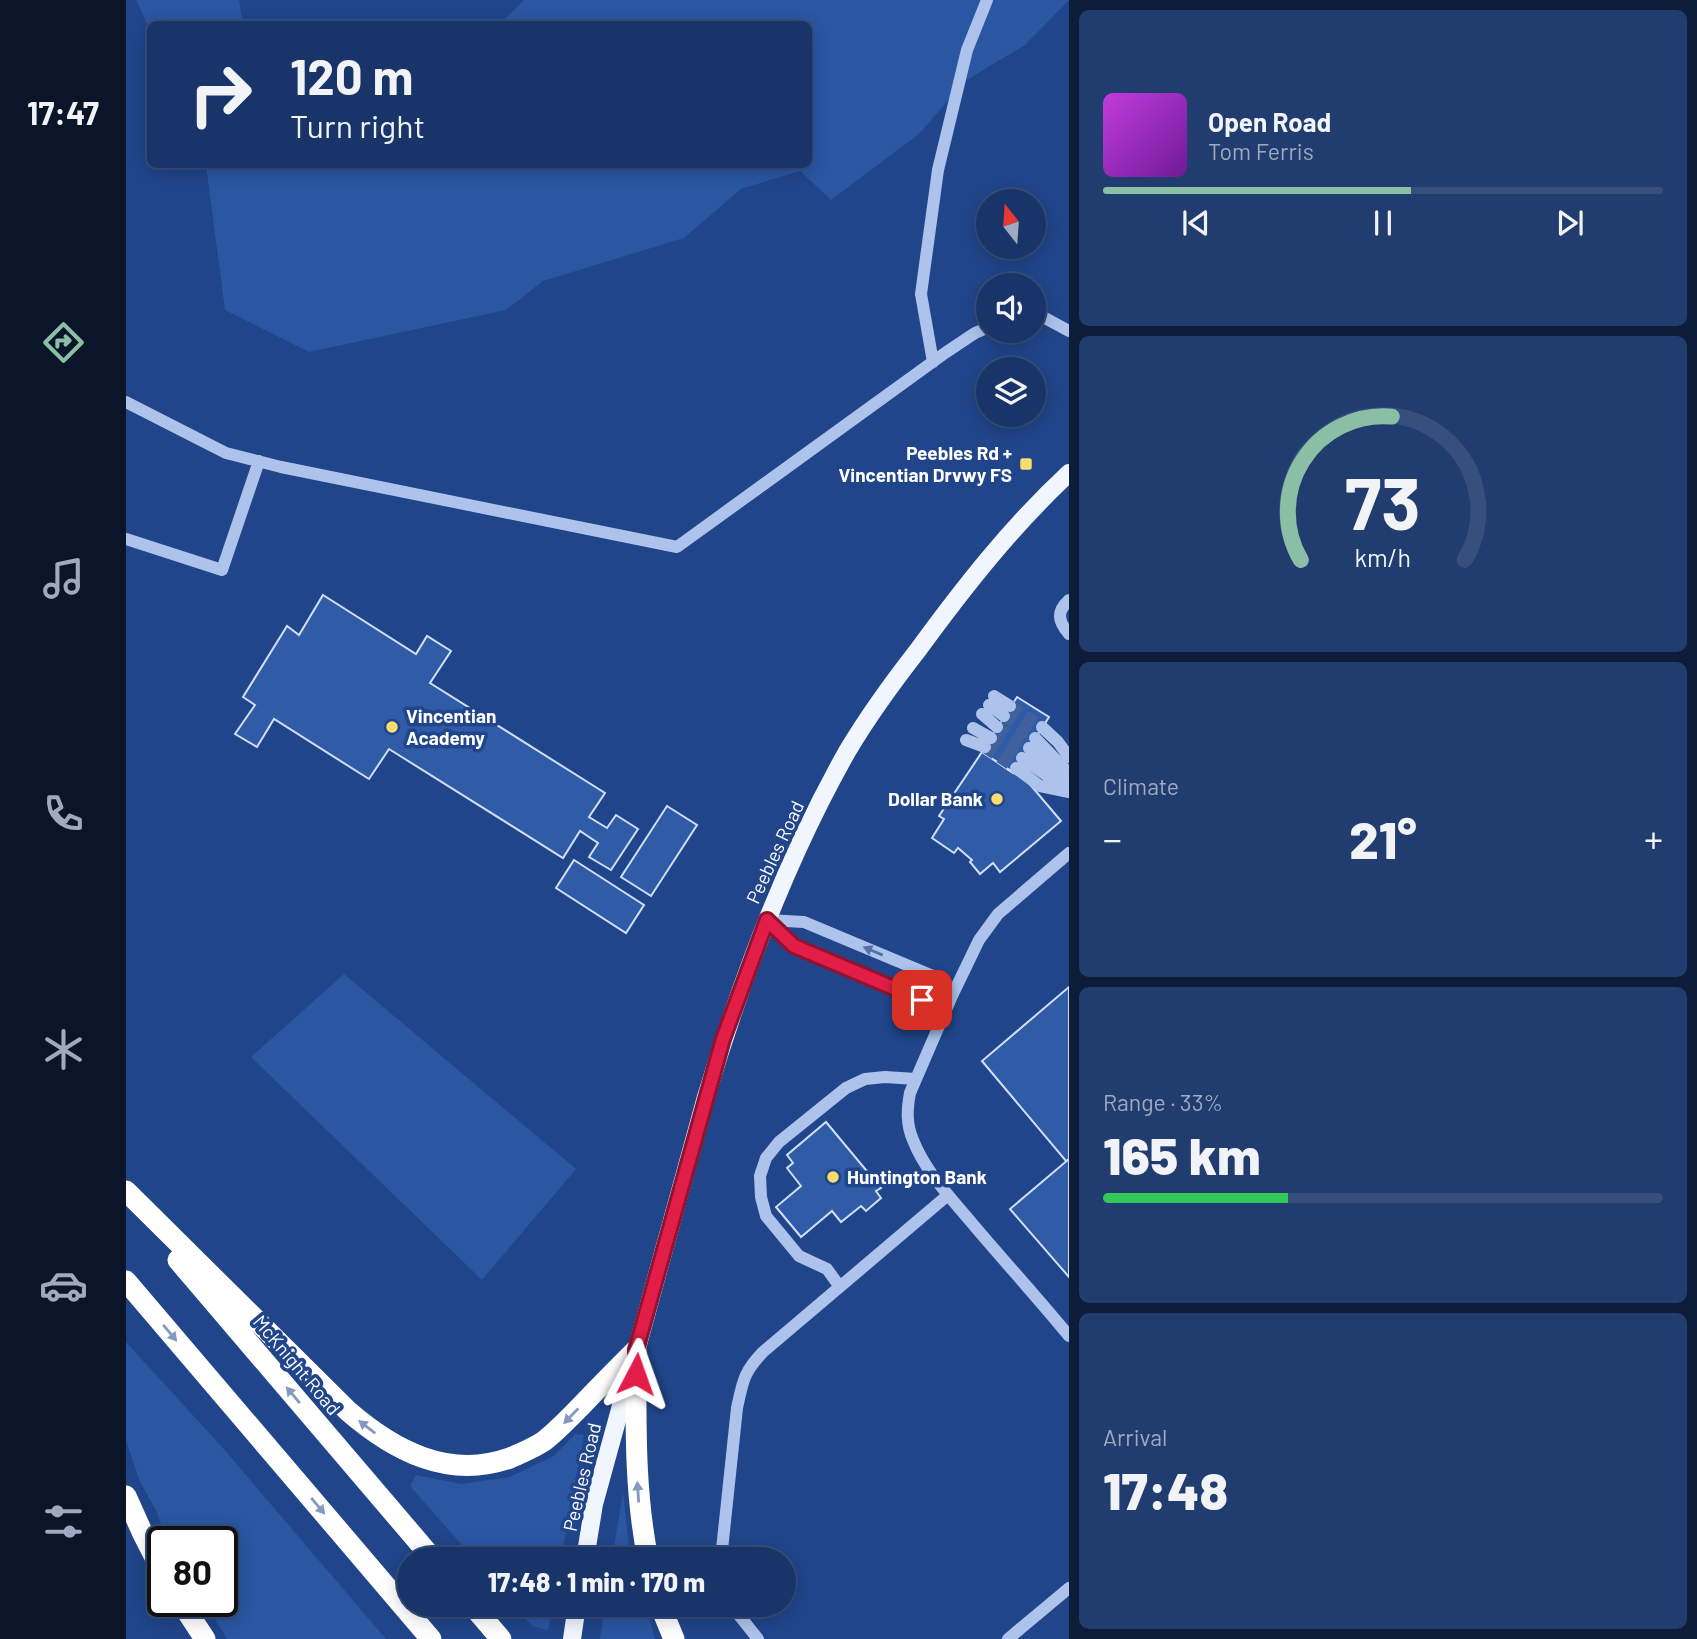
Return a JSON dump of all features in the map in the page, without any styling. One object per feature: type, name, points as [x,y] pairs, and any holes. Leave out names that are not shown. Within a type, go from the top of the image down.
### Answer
[{"type":"highway","points":[[126,1191],[348,1411],[381,1437],[416,1455],[454,1465],[472,1465],[489,1464],[524,1452],[557,1430],[636,1350]]},
{"type":"highway","name":"McKnight Road","points":[[126,1200],[423,1547]]},
{"type":"highway","points":[[126,1281],[431,1639]]},
{"type":"highway","points":[[636,1350],[636,1471],[645,1547]]},
{"type":"highway","points":[[126,1496],[147,1542]]},
{"type":"highway","points":[[191,1617],[205,1639]]},
{"type":"highway","points":[[482,1617],[501,1639]]},
{"type":"highway","points":[[665,1617],[674,1639]]},
{"type":"main road","name":"Peebles Road","points":[[587,1547],[594,1504],[723,1039],[794,856],[826,791],[873,710],[959,594],[1049,491],[1069,473]]},
{"type":"main road","points":[[572,1639],[575,1617]]},
{"type":"lane","points":[[933,362],[921,295],[938,170],[967,50],[987,0]]},
{"type":"lane","points":[[1046,319],[1069,331]]},
{"type":"lane","points":[[126,402],[226,453],[309,473],[677,547],[976,333]]},
{"type":"lane","points":[[126,539],[222,569],[259,461]]},
{"type":"lane","points":[[1069,600],[1061,609],[1060,615],[1060,622],[1069,634]]},
{"type":"lane","points":[[997,727],[988,705],[997,727]]},
{"type":"lane","points":[[973,728],[997,727]]},
{"type":"lane","points":[[966,740],[997,727]]},
{"type":"lane","points":[[1029,748],[1058,742],[1069,757]]},
{"type":"lane","points":[[1029,748],[1063,766],[1069,775]]},
{"type":"lane","points":[[1029,748],[1069,782]]},
{"type":"lane","points":[[1029,748],[1040,786],[1069,790]]},
{"type":"lane","points":[[1069,853],[998,914],[979,940],[916,1079],[907,1107],[910,1130],[917,1150],[929,1170],[1069,1336]]},
{"type":"lane","points":[[767,920],[804,922],[933,976],[951,998]]},
{"type":"lane","points":[[767,920],[794,946],[922,1000],[951,998]]},
{"type":"lane","points":[[840,1287],[827,1269],[799,1256],[766,1216],[761,1197],[760,1176],[766,1158],[779,1142],[846,1088],[865,1079],[885,1076],[916,1079]]},
{"type":"lane","points":[[722,1547],[737,1408],[749,1367],[763,1352],[948,1195]]},
{"type":"lane","points":[[1008,1639],[1069,1588]]},
{"type":"lane","points":[[741,1617],[758,1639]]},
{"type":"shaded area","points":[[136,0],[239,0],[242,21],[147,21],[147,24]]},
{"type":"shaded area","points":[[524,0],[1069,0],[1025,45],[965,81],[919,134],[831,200],[800,171],[741,189],[684,238],[543,281],[506,310],[309,352],[225,310],[206,168],[812,168],[812,21],[503,21]]},
{"type":"shaded area","points":[[344,974],[576,1169],[482,1280],[251,1057]]},
{"type":"shaded area","points":[[126,1342],[222,1447],[386,1639],[227,1639],[214,1617],[238,1617],[238,1526],[162,1526],[140,1482],[126,1441]]},
{"type":"shaded area","points":[[575,1434],[584,1435],[563,1547],[463,1547],[410,1486],[416,1475],[461,1484],[509,1477],[554,1456]]},
{"type":"shaded area","points":[[623,1492],[629,1547],[614,1547]]},
{"type":"shaded area","points":[[524,1617],[551,1617],[548,1630],[532,1626]]},
{"type":"shaded area","points":[[603,1617],[649,1617],[655,1639],[600,1639]]},
{"type":"building","name":"Vincentian Academy","points":[[323,595],[416,654],[427,636],[451,651],[430,683],[605,793],[589,817],[607,828],[616,815],[638,829],[611,870],[589,857],[598,843],[580,831],[563,858],[389,749],[369,779],[274,719],[257,747],[235,734],[255,705],[243,697],[287,626],[299,635]]},
{"type":"building","points":[[1017,697],[1049,717],[1013,773],[982,752]]},
{"type":"building","name":"Dollar Bank","points":[[982,752],[1028,782],[1061,821],[1000,872],[993,863],[980,874],[970,862],[972,860],[958,848],[954,853],[932,838],[944,819],[939,816]]},
{"type":"building","points":[[667,806],[697,825],[651,896],[621,877]]},
{"type":"building","points":[[574,860],[644,905],[626,933],[556,888]]},
{"type":"building","points":[[1069,987],[1069,1159],[1066,1161],[982,1061]]},
{"type":"building","name":"Huntington Bank","points":[[826,1122],[881,1188],[876,1191],[881,1198],[866,1211],[861,1206],[841,1222],[832,1211],[801,1237],[776,1207],[801,1186],[787,1168],[793,1163],[787,1155]]},
{"type":"building","points":[[1069,1159],[1069,1277],[1010,1209]]},
{"type":"tunnel","points":[[1010,706],[1042,727]]},
{"type":"tunnel","points":[[1004,716],[1035,738]]},
{"type":"tunnel","points":[[997,727],[1029,748]]},
{"type":"tunnel","points":[[991,738],[1022,758]]},
{"type":"tunnel","points":[[985,747],[1016,768]]},
{"type":"place","name":"Peebles Rd + Vincentian Drvwy FS","points":[[1026,464]]},
{"type":"place","name":"Vincentian Academy","points":[[392,727]]},
{"type":"place","name":"Dollar Bank","points":[[997,799]]},
{"type":"place","name":"Huntington Bank","points":[[833,1177]]},
{"type":"route","points":[[636,1374],[636,1350],[706,1097],[723,1039],[767,920],[794,946],[922,1000]]}]
